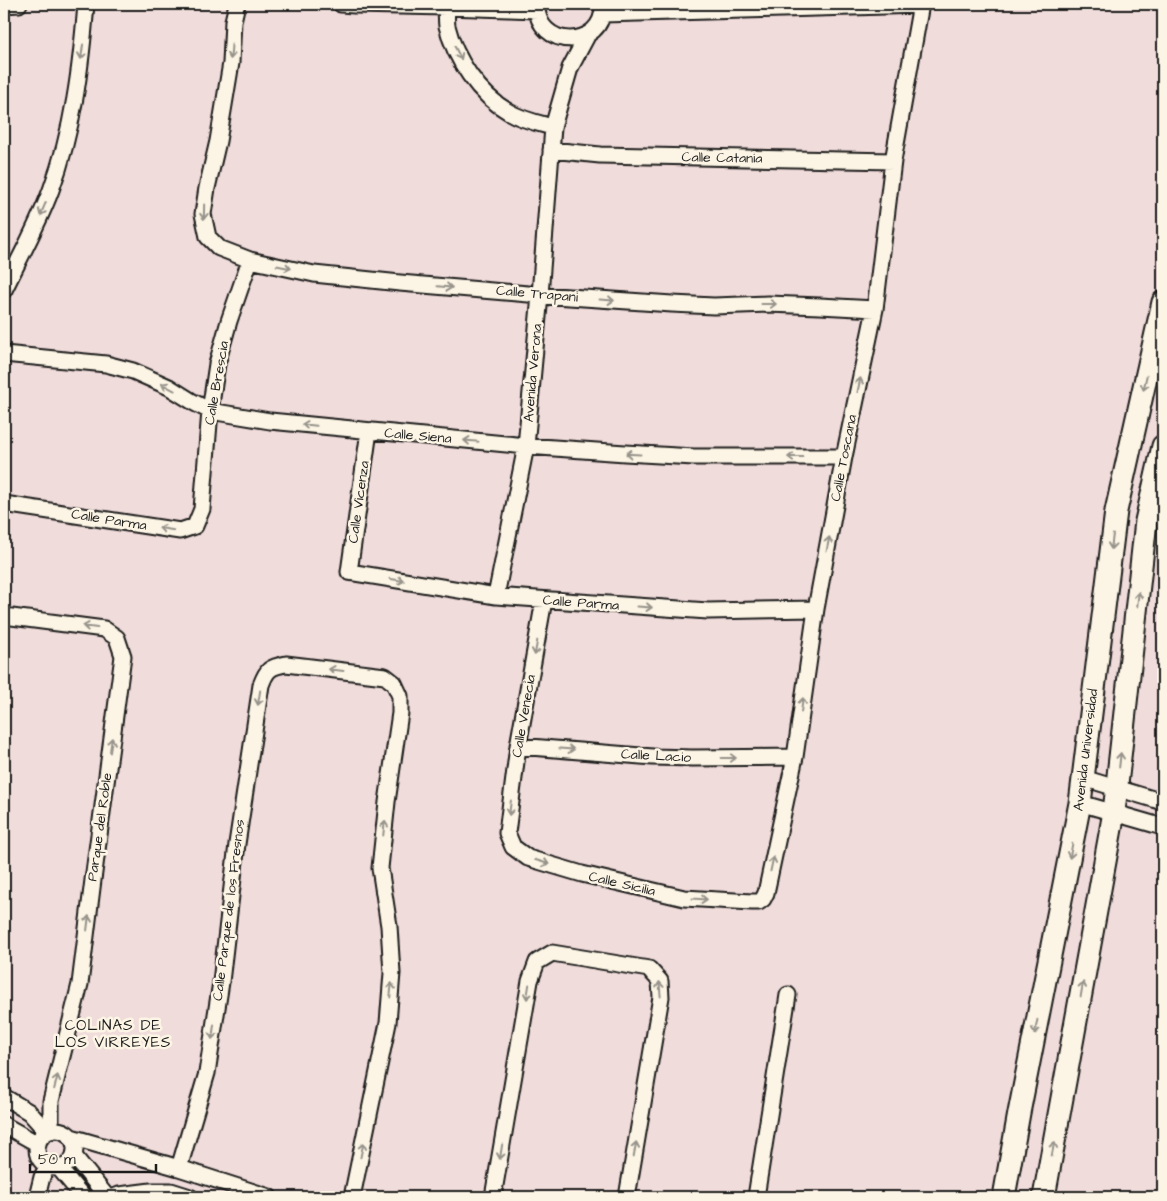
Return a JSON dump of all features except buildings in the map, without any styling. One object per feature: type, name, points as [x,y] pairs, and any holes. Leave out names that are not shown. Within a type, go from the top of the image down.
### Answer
[{"type":"main road","name":"Avenida Universidad","points":[[1004,1197],[1080,803],[1116,511],[1163,302]]},
{"type":"main road","points":[[1044,1197],[1114,812],[1146,521],[1163,446]]},
{"type":"street","points":[[4,5],[19,4]]},
{"type":"street","points":[[4,290],[42,212],[62,156],[76,93],[83,47],[86,4]]},
{"type":"street","name":"Calle Trapani","points":[[237,4],[233,21],[231,63],[203,214],[208,237],[219,248],[250,260],[314,274],[400,283],[672,304],[714,306],[768,304],[875,310]]},
{"type":"street","points":[[342,4],[537,7],[540,21],[547,30],[556,36],[578,39],[588,34]]},
{"type":"street","points":[[603,9],[921,4]]},
{"type":"street","name":"Calle Toscana","points":[[752,902],[759,902],[764,899],[766,893],[795,757],[816,609],[844,457],[875,310],[893,161],[921,4]]},
{"type":"street","points":[[446,7],[447,25],[455,48],[468,72],[481,90],[508,112],[518,117],[552,127]]},
{"type":"street","name":"Avenida Verona","points":[[496,596],[526,446],[540,295],[552,127],[570,68],[588,34],[595,29],[599,22],[603,9]]},
{"type":"street","points":[[567,39],[570,68]]},
{"type":"street","name":"Calle Catania","points":[[551,150],[600,155],[893,161]]},
{"type":"street","name":"Calle Brescia","points":[[202,510],[210,411],[217,364],[226,329],[250,260]]},
{"type":"street","name":"Calle Siena","points":[[4,354],[106,364],[133,371],[169,387],[210,411],[270,421],[625,454],[694,457],[844,457]]},
{"type":"street","name":"Calle Vicenza","points":[[348,572],[369,431]]},
{"type":"street","name":"Calle Parma","points":[[4,504],[180,532],[196,526],[202,510]]},
{"type":"street","name":"Calle Parma","points":[[348,572],[496,596],[544,600],[708,611],[816,609]]},
{"type":"street","name":"Calle Venecia","points":[[507,833],[518,746],[544,600]]},
{"type":"street","name":"Parque del Roble","points":[[4,616],[104,629],[117,638],[123,656],[80,984],[45,1135]]},
{"type":"street","name":"Calle Parque de los Fresnos","points":[[179,1168],[207,1073],[221,982],[237,844],[261,685],[266,673],[276,666],[286,664],[385,676],[394,683],[400,696],[400,713],[386,802],[380,868],[389,926],[392,973],[388,1023],[352,1197]]},
{"type":"street","name":"Calle Lacio","points":[[518,746],[653,757],[795,757]]},
{"type":"street","points":[[1083,778],[1163,802]]},
{"type":"street","points":[[1080,803],[1163,827]]},
{"type":"street","name":"Calle Sicilia","points":[[507,833],[513,847],[528,858],[582,874],[684,898],[752,902]]},
{"type":"street","points":[[493,1197],[530,981],[537,962],[552,953],[649,970],[660,981],[661,997],[627,1197]]},
{"type":"street","points":[[756,1197],[788,995]]},
{"type":"street","points":[[4,1097],[29,1112],[45,1135]]},
{"type":"street","points":[[4,1125],[45,1135],[58,1130],[65,1132],[74,1143],[74,1156],[70,1162],[65,1166],[53,1167],[42,1177],[37,1197]]},
{"type":"street","points":[[45,1135],[37,1150],[38,1156],[42,1162],[53,1167],[82,1197]]},
{"type":"street","points":[[71,1137],[179,1168],[269,1197]]},
{"type":"street","points":[[74,1156],[107,1197]]},
{"type":"street","points":[[114,1197],[150,1191],[171,1191],[190,1197]]},
{"type":"district","name":"COLINAS DE LOS VIRREYES","points":[[113,1034]]}]
